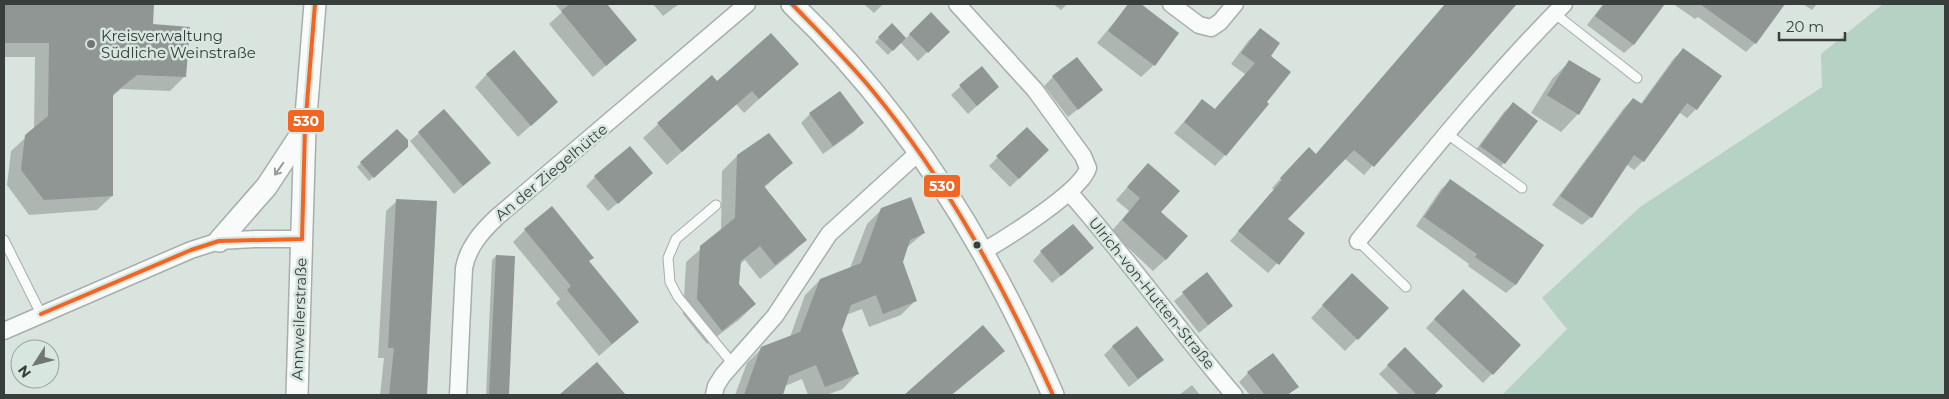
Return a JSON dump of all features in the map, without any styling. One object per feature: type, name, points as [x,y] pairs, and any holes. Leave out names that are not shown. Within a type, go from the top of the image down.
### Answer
[{"type":"street","name":"Annweilerstraße","points":[[297,395],[305,128],[315,4]]},
{"type":"street","name":"An der Ziegelhütte","points":[[458,395],[464,268],[466,258],[480,236],[497,217],[748,4]]},
{"type":"street","points":[[792,4],[828,40],[886,106],[919,152],[982,252],[1014,309],[1053,395]]},
{"type":"street","points":[[957,4],[1035,90],[1083,156],[1088,168],[1080,182],[1069,192],[1019,229],[982,252]]},
{"type":"street","points":[[1172,4],[1199,25],[1211,28],[1220,22],[1232,7]]},
{"type":"street","points":[[1358,241],[1446,133],[1530,37],[1559,9]]},
{"type":"street","points":[[219,241],[267,186],[305,128]]},
{"type":"street","points":[[714,395],[716,386],[775,316],[829,234],[919,152]]},
{"type":"street","name":"Ulrich-von-Hutten-Straße","points":[[1069,192],[1116,247],[1234,395]]},
{"type":"street","points":[[4,331],[182,254],[219,241],[302,239]]},
{"type":"lane","points":[[1559,9],[1637,78]]},
{"type":"lane","points":[[1446,133],[1522,188]]},
{"type":"lane","points":[[716,205],[676,239],[668,258],[670,282],[678,297],[733,364]]},
{"type":"lane","points":[[4,240],[42,314]]},
{"type":"lane","points":[[1358,241],[1406,288]]},
{"type":"green space","points":[[1883,4],[1945,4],[1945,395],[1502,395],[1567,329],[1542,298],[1640,207],[1822,87],[1821,54]]},
{"type":"building","points":[[4,4],[154,4],[153,24],[190,27],[186,77],[137,75],[113,94],[113,196],[44,200],[21,170],[25,135],[48,116],[49,43],[4,43]]},
{"type":"building","points":[[570,4],[607,4],[637,40],[606,66],[561,11]]},
{"type":"building","points":[[1128,4],[1141,4],[1179,33],[1155,66],[1108,31]]},
{"type":"building","points":[[1445,4],[1517,4],[1374,167],[1354,150],[1288,219],[1305,233],[1279,265],[1238,231],[1282,180],[1280,178],[1309,147],[1316,154]]},
{"type":"building","points":[[1604,4],[1665,4],[1634,45],[1595,16]]},
{"type":"building","points":[[1700,4],[1785,4],[1756,44]]},
{"type":"building","points":[[931,12],[950,32],[928,53],[909,34]]},
{"type":"building","points":[[892,23],[906,38],[893,51],[878,37]]},
{"type":"building","points":[[1260,28],[1280,43],[1271,56],[1291,72],[1267,102],[1269,104],[1226,156],[1184,122],[1202,99],[1215,109],[1255,63],[1241,53]]},
{"type":"building","points":[[771,33],[799,64],[759,99],[752,91],[682,152],[657,123],[712,75],[717,81]]},
{"type":"building","points":[[1683,48],[1722,76],[1697,110],[1687,103],[1644,162],[1634,155],[1592,218],[1560,196],[1633,98],[1642,104]]},
{"type":"building","points":[[514,50],[558,102],[531,126],[486,74]]},
{"type":"building","points":[[1077,57],[1103,90],[1078,110],[1052,76]]},
{"type":"building","points":[[1569,60],[1601,79],[1579,115],[1547,95]]},
{"type":"building","points":[[982,66],[999,87],[977,106],[959,85]]},
{"type":"building","points":[[840,91],[864,123],[833,146],[809,113]]},
{"type":"building","points":[[1513,102],[1538,121],[1505,164],[1480,146]]},
{"type":"building","points":[[444,109],[491,163],[463,186],[418,132]]},
{"type":"building","points":[[1027,127],[1049,150],[1019,179],[996,156]]},
{"type":"building","points":[[397,129],[408,140],[408,147],[374,178],[360,162]]},
{"type":"building","points":[[769,133],[793,163],[764,186],[807,240],[775,265],[760,246],[741,261],[739,284],[756,304],[722,331],[697,299],[700,246],[735,218],[737,155]]},
{"type":"building","points":[[630,146],[653,173],[618,204],[594,176]]},
{"type":"building","points":[[1148,163],[1180,191],[1161,212],[1188,236],[1166,260],[1122,220],[1140,198],[1127,187]]},
{"type":"building","points":[[1450,179],[1544,245],[1516,285],[1475,257],[1477,254],[1424,217]]},
{"type":"building","points":[[911,197],[925,233],[910,240],[903,262],[917,301],[883,314],[876,295],[851,305],[842,330],[859,374],[825,387],[816,365],[789,376],[783,395],[744,395],[761,347],[800,332],[820,279],[861,263],[881,208]]},
{"type":"building","points":[[396,199],[437,201],[427,395],[389,395],[394,348],[388,348]]},
{"type":"building","points":[[552,206],[594,258],[589,261],[639,322],[612,344],[567,290],[571,286],[524,229]]},
{"type":"building","points":[[1073,224],[1094,248],[1061,276],[1040,251]]},
{"type":"building","points":[[496,255],[515,256],[509,395],[489,395]]},
{"type":"building","points":[[1207,272],[1233,306],[1208,325],[1182,292]]},
{"type":"building","points":[[1352,273],[1389,308],[1358,340],[1322,305]]},
{"type":"building","points":[[1463,289],[1521,345],[1493,375],[1434,319]]},
{"type":"building","points":[[983,325],[1005,351],[951,395],[904,395]]},
{"type":"building","points":[[1137,326],[1164,360],[1138,379],[1112,346]]},
{"type":"building","points":[[1405,347],[1443,386],[1434,395],[1417,395],[1387,365]]},
{"type":"building","points":[[1273,353],[1299,387],[1287,395],[1265,395],[1247,372]]},
{"type":"building","points":[[597,362],[626,395],[559,395]]},
{"type":"transit line","name":"530","points":[[302,239],[305,128],[315,4]]},
{"type":"transit line","name":"530","points":[[792,4],[872,90],[900,125],[950,198],[973,236],[1015,315],[1053,395]]},
{"type":"transit line","name":"530","points":[[41,314],[191,250],[219,241],[302,239]]},
{"type":"place","name":"Kreisverwaltung Südliche Weinstraße","points":[[91,44]]}]
